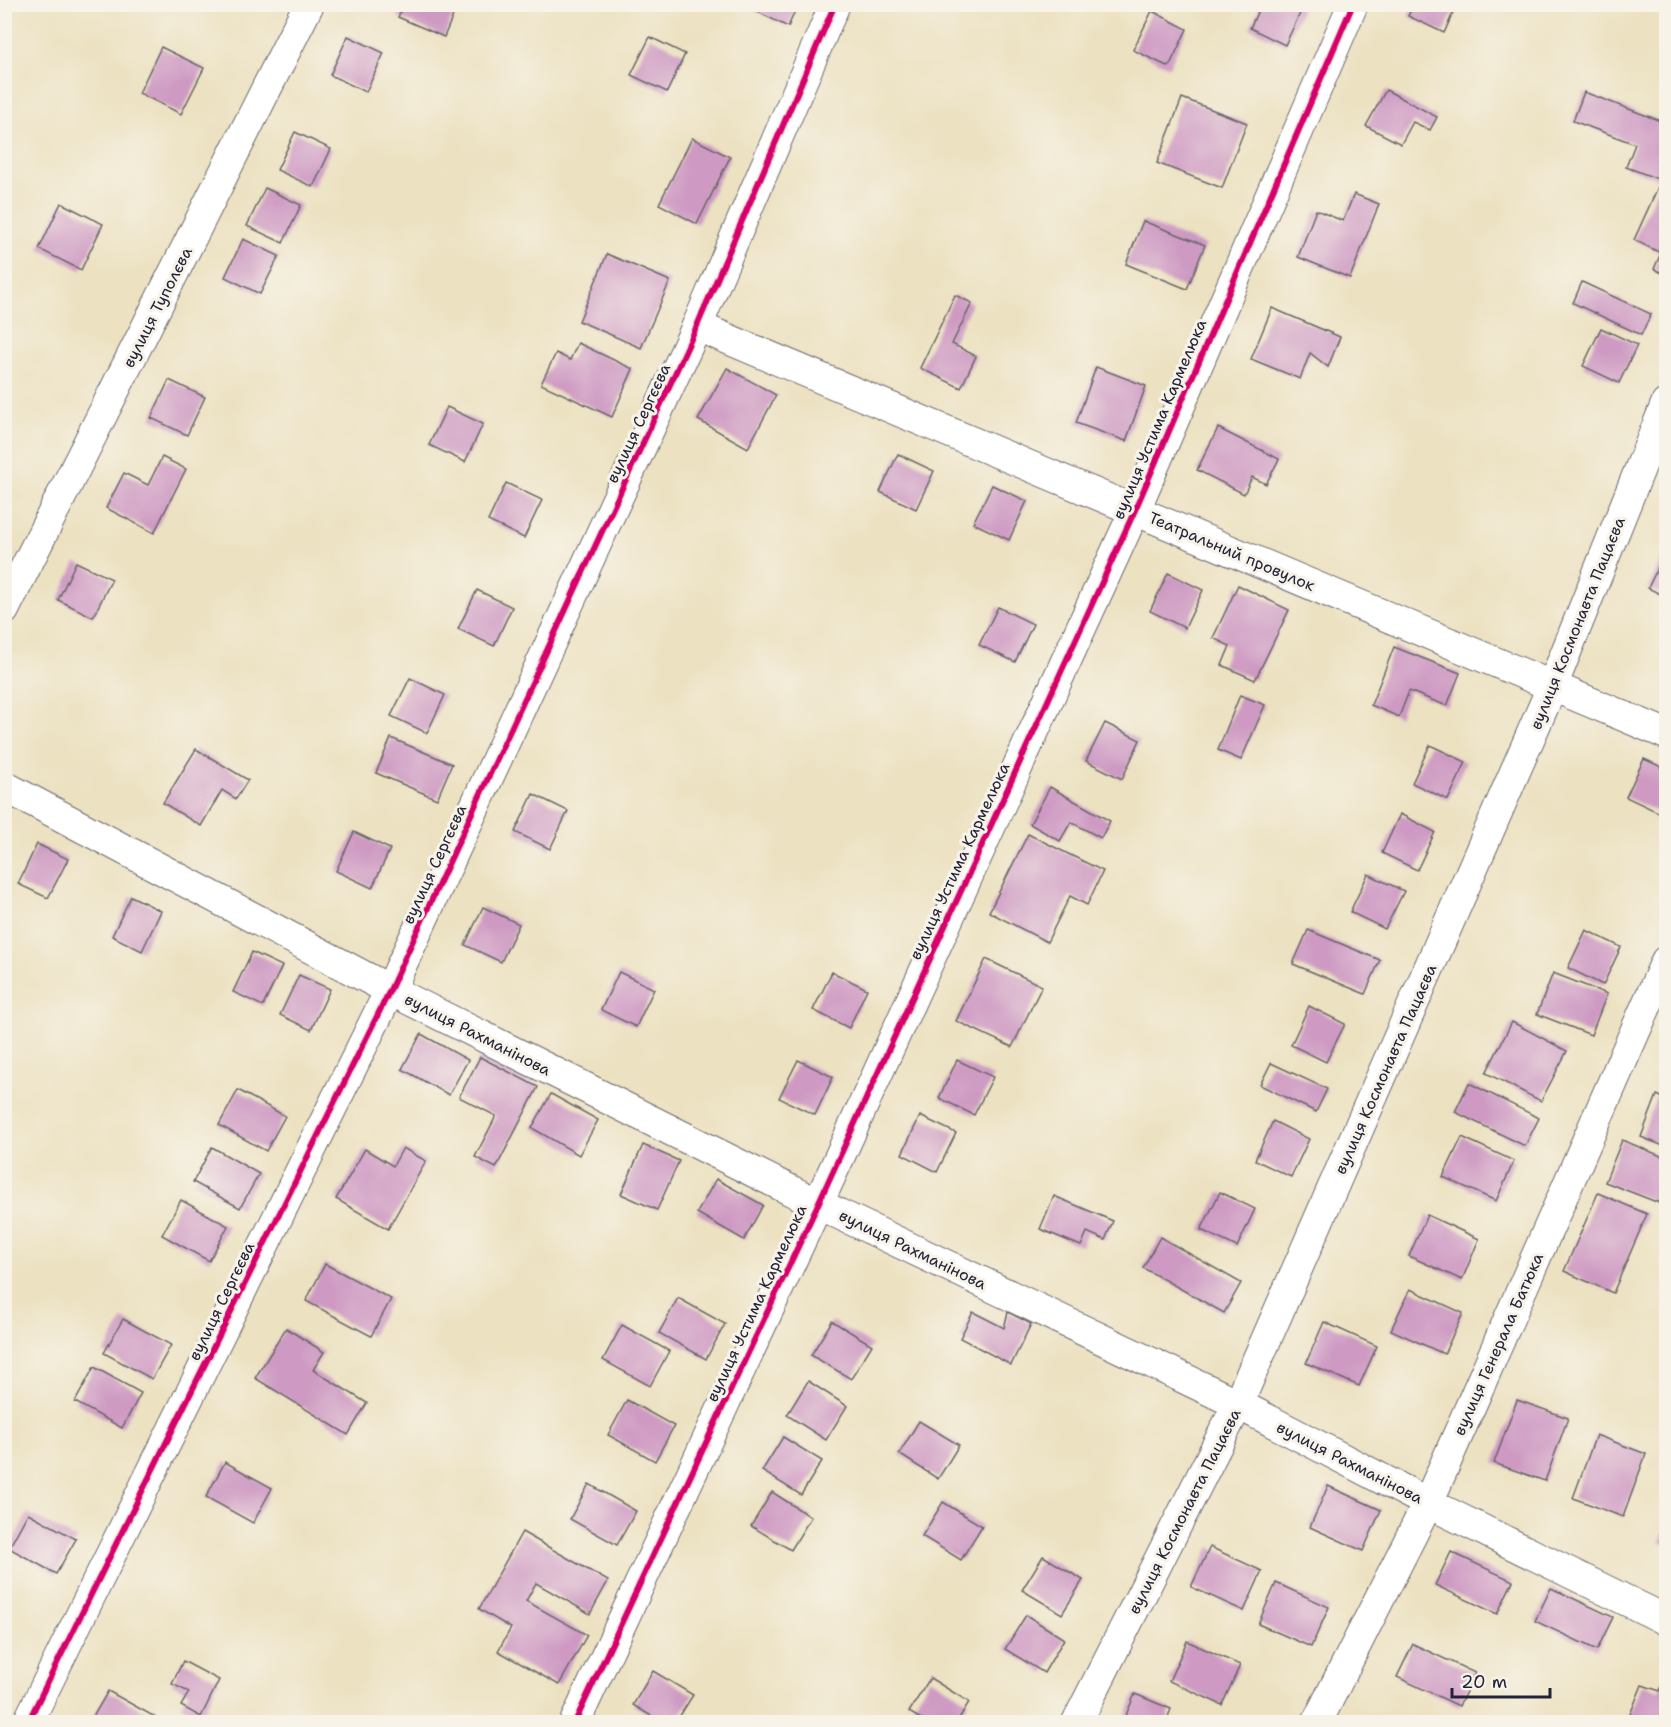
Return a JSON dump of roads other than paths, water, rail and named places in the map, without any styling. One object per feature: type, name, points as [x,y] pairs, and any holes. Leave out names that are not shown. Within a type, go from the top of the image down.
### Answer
[{"type":"street","name":"вулиця Туполєва","points":[[4,610],[309,4]]},
{"type":"street","name":"вулиця Сергєєва","points":[[28,1722],[390,990],[698,326],[835,4]]},
{"type":"street","name":"вулиця Устима Кармелюка","points":[[575,1722],[818,1204],[1135,510],[1353,4]]},
{"type":"street","name":"Театральний провулок","points":[[698,326],[1666,734]]},
{"type":"street","name":"вулиця Космонавта Пацаєва","points":[[1077,1722],[1238,1404],[1552,687],[1666,404]]},
{"type":"street","name":"вулиця Рахманінова","points":[[4,786],[390,990],[818,1204],[1238,1404],[1428,1503],[1666,1620]]},
{"type":"street","name":"вулиця Генерала Батюка","points":[[1317,1722],[1428,1503],[1666,961]]}]
